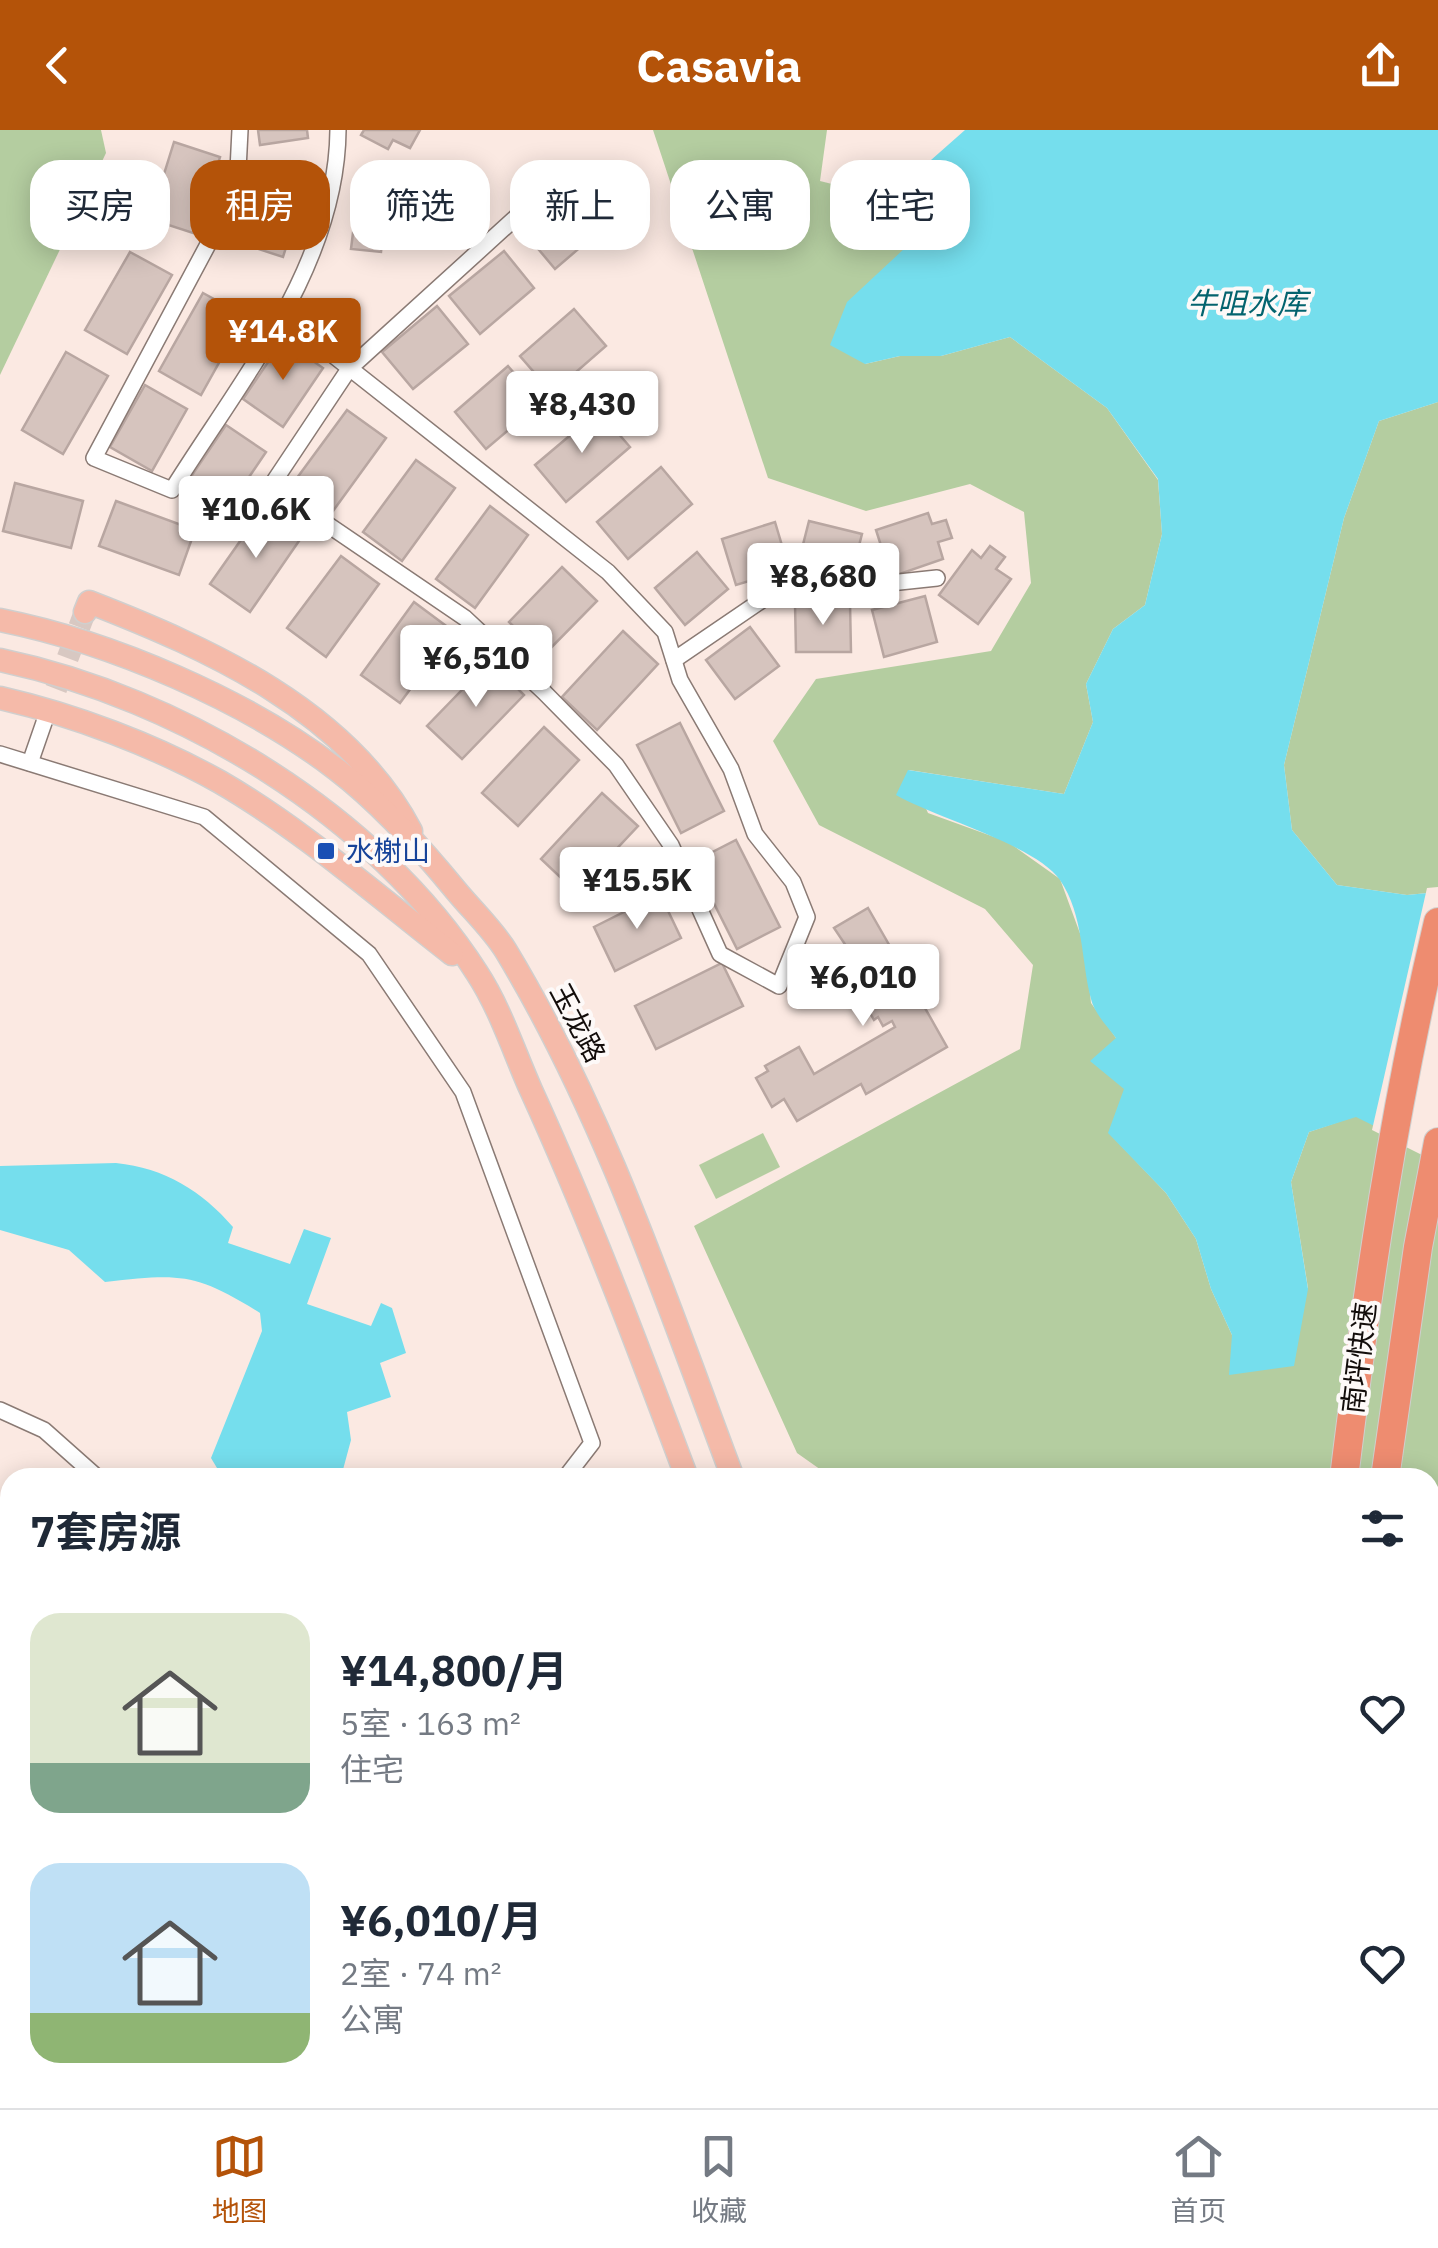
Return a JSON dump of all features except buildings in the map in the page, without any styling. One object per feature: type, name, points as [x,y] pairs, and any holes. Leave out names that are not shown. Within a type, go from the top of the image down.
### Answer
[{"type":"highway","name":"南坪快速","points":[[1345,1468],[1374,1240],[1411,1034],[1438,922]]},
{"type":"highway","name":"南坪快速","points":[[1386,1468],[1418,1247],[1438,1142]]},
{"type":"main road","points":[[85,612],[89,602],[180,640],[238,671],[338,737],[388,792],[420,847]]},
{"type":"main road","name":"玉龙路","points":[[0,620],[135,662],[235,706],[337,769],[420,847],[504,948],[579,1089],[648,1250],[729,1468]]},
{"type":"main road","points":[[0,660],[91,684],[152,708],[265,768],[352,836],[438,921],[478,975],[607,1266],[683,1468]]},
{"type":"main road","points":[[0,698],[52,700],[220,782],[299,836],[478,975]]},
{"type":"street","points":[[240,130],[234,189],[220,224],[94,458],[172,490],[304,274],[332,187],[338,130]]},
{"type":"street","points":[[282,314],[349,369],[608,572],[665,632],[680,680],[731,769],[754,834],[793,882],[806,917],[779,986],[720,954],[671,844],[616,765],[556,704],[465,618],[271,486],[349,369],[510,223]]},
{"type":"street","points":[[674,660],[768,596],[937,578]]},
{"type":"street","points":[[30,763],[52,700]]},
{"type":"street","points":[[0,754],[204,818],[369,954],[463,1092],[592,1444],[573,1468]]},
{"type":"street","points":[[0,1410],[44,1430],[87,1468]]},
{"type":"green space","points":[[0,130],[101,130],[106,153],[103,160],[30,160],[30,250],[60,250],[0,375]]},
{"type":"green space","points":[[653,130],[827,130],[820,181],[830,184],[830,250],[913,250],[865,364],[900,356],[941,356],[1010,337],[1107,408],[1158,480],[1162,534],[1145,605],[1113,629],[1086,684],[1093,722],[1064,794],[909,770],[928,813],[1008,842],[1060,879],[1085,947],[1091,1003],[1116,1038],[1125,1089],[1109,1133],[1166,1193],[1196,1239],[1211,1289],[1232,1335],[1308,1288],[1291,1182],[1309,1132],[1356,1116],[1425,1151],[1438,1173],[1438,1468],[818,1468],[797,1453],[694,1226],[1020,1049],[1033,965],[985,909],[819,825],[773,741],[816,679],[991,651],[1031,583],[1024,512],[970,484],[866,511],[768,478],[693,250],[810,250],[810,160],[670,160],[670,181]]},
{"type":"green space","points":[[1438,402],[1438,892],[1407,895],[1337,885],[1292,830],[1284,765],[1344,518],[1379,421]]},
{"type":"green space","points":[[763,1133],[780,1167],[716,1199],[699,1165]]},
{"type":"water","name":"牛咀水库","points":[[965,130],[1438,130],[1438,402],[1379,421],[1344,518],[1284,765],[1292,830],[1337,885],[1407,895],[1438,892],[1425,1151],[1356,1117],[1309,1132],[1291,1182],[1308,1289],[1294,1366],[1229,1375],[1232,1335],[1211,1289],[1196,1239],[1166,1193],[1108,1133],[1124,1089],[1090,1061],[1116,1038],[1093,1004],[1078,923],[1060,880],[1030,855],[896,795],[908,770],[1064,794],[1093,722],[1086,684],[1113,629],[1145,605],[1162,534],[1158,479],[1107,408],[1010,337],[941,356],[900,356],[865,364],[830,345],[847,302],[903,250],[970,250],[970,160],[931,160]]},
{"type":"water","points":[[116,1163],[151,1170],[181,1183],[209,1203],[233,1227],[228,1243],[290,1264],[304,1229],[331,1238],[307,1304],[371,1326],[381,1303],[392,1308],[406,1353],[380,1363],[391,1397],[347,1412],[351,1440],[343,1468],[217,1468],[211,1458],[262,1331],[260,1313],[218,1290],[186,1279],[105,1282],[69,1250],[0,1230],[0,1166]]},
{"type":"pier","points":[[1438,887],[1438,1178],[1422,1155],[1372,1130],[1427,888]]},
{"type":"tunnel","points":[[56,689],[85,612]]},
{"type":"place","name":"水榭山","points":[[326,851]]}]
